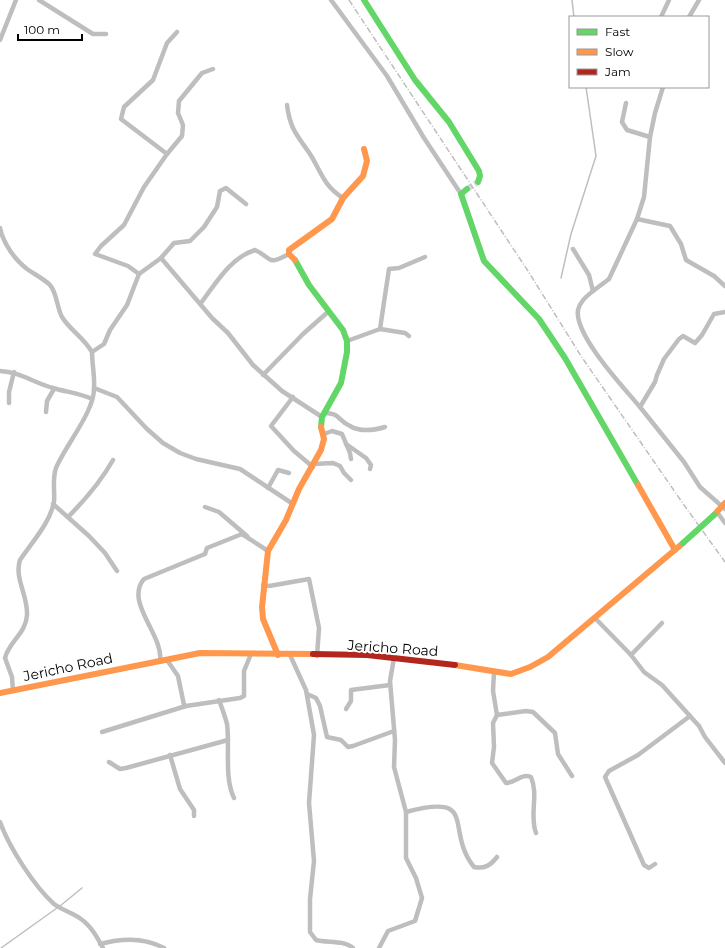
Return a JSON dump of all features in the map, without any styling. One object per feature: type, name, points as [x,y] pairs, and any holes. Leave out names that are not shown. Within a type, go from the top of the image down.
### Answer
[{"type":"street","points":[[0,40],[16,0]]},
{"type":"street","points":[[39,0],[93,34],[106,34]]},
{"type":"street","points":[[331,0],[387,76],[424,138],[461,194],[484,260],[539,319],[564,358],[650,505],[662,530],[675,550]]},
{"type":"street","points":[[364,0],[414,80],[449,122],[479,171],[480,176],[478,182]]},
{"type":"street","points":[[661,16],[669,0]]},
{"type":"street","points":[[690,16],[699,0]]},
{"type":"street","points":[[167,154],[121,119],[124,107],[153,80],[167,43],[177,32]]},
{"type":"street","points":[[138,274],[128,266],[95,254],[101,246],[124,225],[144,188],[167,154],[182,136],[183,124],[178,113],[179,101],[202,73],[213,70]]},
{"type":"street","points":[[664,88],[655,113],[650,137],[644,197],[637,219],[609,279],[593,291],[580,305],[578,316],[594,350],[684,462],[700,487],[724,506]]},
{"type":"street","points":[[626,103],[622,122],[627,130],[650,137]]},
{"type":"street","points":[[287,105],[289,117],[296,137],[310,154],[328,186],[343,198]]},
{"type":"street","points":[[201,303],[226,269],[240,258],[255,250],[270,261],[276,261],[289,254],[291,248],[332,219],[343,198],[363,176],[367,161],[364,149]]},
{"type":"street","points":[[92,352],[104,344],[114,323],[127,305],[138,274],[161,258],[174,243],[190,241],[204,227],[217,207],[218,193],[223,188],[229,190],[246,204]]},
{"type":"street","points":[[461,194],[467,189]]},
{"type":"street","points":[[637,219],[670,226],[681,244],[686,260],[714,276],[725,286]]},
{"type":"street","points":[[0,228],[11,252],[25,268],[50,286],[57,308],[69,327],[82,339],[92,352],[94,388],[92,399],[78,431],[57,468],[54,478],[53,504],[43,527],[20,560],[18,566],[18,576],[25,593],[27,614],[25,626],[5,656],[5,662],[12,677],[13,691]]},
{"type":"street","points":[[573,249],[589,275],[593,291]]},
{"type":"street","points":[[278,654],[263,619],[263,585],[268,551],[286,520],[321,450],[324,434],[321,425],[324,415],[343,376],[347,341],[343,330],[309,285],[296,261],[289,254]]},
{"type":"street","points":[[380,329],[389,270],[399,268],[425,257]]},
{"type":"street","points":[[161,258],[201,303],[212,318],[228,333],[253,365],[282,391],[324,415],[335,414],[349,426],[370,430],[385,427]]},
{"type":"street","points":[[264,375],[292,345],[328,311]]},
{"type":"street","points":[[640,406],[656,382],[657,375],[664,359],[678,339],[683,336],[695,343],[702,335],[714,314],[725,312]]},
{"type":"street","points":[[347,341],[380,329],[405,333],[409,336]]},
{"type":"street","points":[[0,371],[14,372],[54,389],[82,394],[92,399]]},
{"type":"street","points":[[8,403],[14,372]]},
{"type":"street","points":[[94,388],[110,392],[117,397],[147,429],[180,454],[196,460],[240,469],[293,504]]},
{"type":"street","points":[[46,412],[47,401],[54,389]]},
{"type":"street","points":[[293,397],[271,426],[294,451],[313,465],[333,463],[340,466],[351,480]]},
{"type":"street","points":[[324,434],[332,431],[342,434],[351,460]]},
{"type":"street","points":[[346,444],[366,458],[371,464],[370,469]]},
{"type":"street","points":[[68,517],[90,495],[102,479],[112,460]]},
{"type":"street","points":[[268,488],[278,470],[289,473]]},
{"type":"street","points":[[53,504],[105,553],[118,571]]},
{"type":"street","name":"Jericho Road","points":[[0,693],[200,653],[317,656],[367,655],[431,661],[511,674],[533,667],[548,657],[596,618],[724,506]]},
{"type":"street","points":[[205,508],[220,512],[253,541]]},
{"type":"street","points":[[716,514],[725,523]]},
{"type":"street","points":[[160,661],[161,654],[159,644],[140,605],[138,597],[140,583],[144,579],[205,554],[208,548],[214,544],[242,534],[268,551]]},
{"type":"street","points":[[263,585],[269,586],[309,579],[319,628],[317,656]]},
{"type":"street","points":[[596,618],[631,655],[644,672],[662,685],[699,726],[711,747],[725,763]]},
{"type":"street","points":[[631,655],[662,623]]},
{"type":"street","points":[[102,732],[186,706],[240,698],[244,696],[244,671],[251,654]]},
{"type":"street","points":[[290,655],[307,694],[314,735],[309,803],[314,861],[310,899],[310,932],[316,940],[328,943],[340,943],[353,948]]},
{"type":"street","points":[[379,948],[388,931],[415,921],[420,909],[422,898],[416,878],[406,858],[406,812],[394,767],[394,731],[390,685],[394,658]]},
{"type":"street","points":[[167,660],[178,676],[184,705],[186,706]]},
{"type":"street","points":[[494,672],[493,691],[497,715],[493,723],[494,747],[492,763],[506,783],[513,782],[521,776],[531,777],[535,790],[532,820],[536,833]]},
{"type":"street","points":[[346,710],[351,701],[351,690],[390,685]]},
{"type":"street","points":[[307,694],[316,698],[320,706],[327,737],[341,740],[348,747],[394,731]]},
{"type":"street","points":[[219,700],[227,724],[229,774],[234,798]]},
{"type":"street","points":[[497,715],[526,711],[533,712],[555,733],[558,754],[572,776]]},
{"type":"street","points":[[655,864],[649,868],[644,865],[605,777],[609,771],[638,755],[690,716]]},
{"type":"street","points":[[109,762],[120,769],[228,740]]},
{"type":"street","points":[[170,755],[180,788],[194,810],[194,816]]},
{"type":"street","points":[[406,812],[430,806],[441,806],[452,809],[455,814],[469,861],[474,867],[484,868],[490,865],[497,857]]},
{"type":"street","points":[[0,822],[7,840],[40,889],[54,904],[81,918],[90,927],[102,946],[116,940],[136,940],[151,941],[164,948]]},
{"type":"waterway","points":[[572,0],[574,16]]},
{"type":"waterway","points":[[561,278],[571,234],[596,156],[586,88]]},
{"type":"waterway","points":[[60,906],[82,888]]},
{"type":"waterway","points":[[1,948],[57,908]]},
{"type":"tunnel","points":[[467,189],[478,182]]},
{"type":"railway","points":[[349,0],[528,271],[581,356],[725,562]]},
{"type":"traffic: fast","points":[[364,0],[415,80],[449,122],[479,171],[480,176],[478,182]]},
{"type":"traffic: fast","points":[[467,189],[461,194],[484,261],[539,319],[565,358],[638,485]]},
{"type":"traffic: fast","points":[[295,260],[309,285],[343,330],[347,341],[347,352],[341,383],[322,417],[321,427]]},
{"type":"traffic: fast","points":[[683,543],[714,515]]},
{"type":"traffic: slow","points":[[295,260],[289,254],[289,250],[332,219],[343,198],[363,176],[367,161],[364,149]]},
{"type":"traffic: slow","points":[[278,655],[263,619],[262,607],[268,551],[286,520],[299,489],[321,450],[324,439],[321,427]]},
{"type":"traffic: slow","points":[[638,485],[675,550]]},
{"type":"traffic: slow","points":[[714,515],[725,503]]},
{"type":"traffic: slow","points":[[455,665],[511,674],[530,667],[548,657],[683,543]]},
{"type":"traffic: slow","points":[[0,693],[200,653],[313,654]]},
{"type":"traffic: jam","points":[[313,654],[367,655],[455,665]]}]
